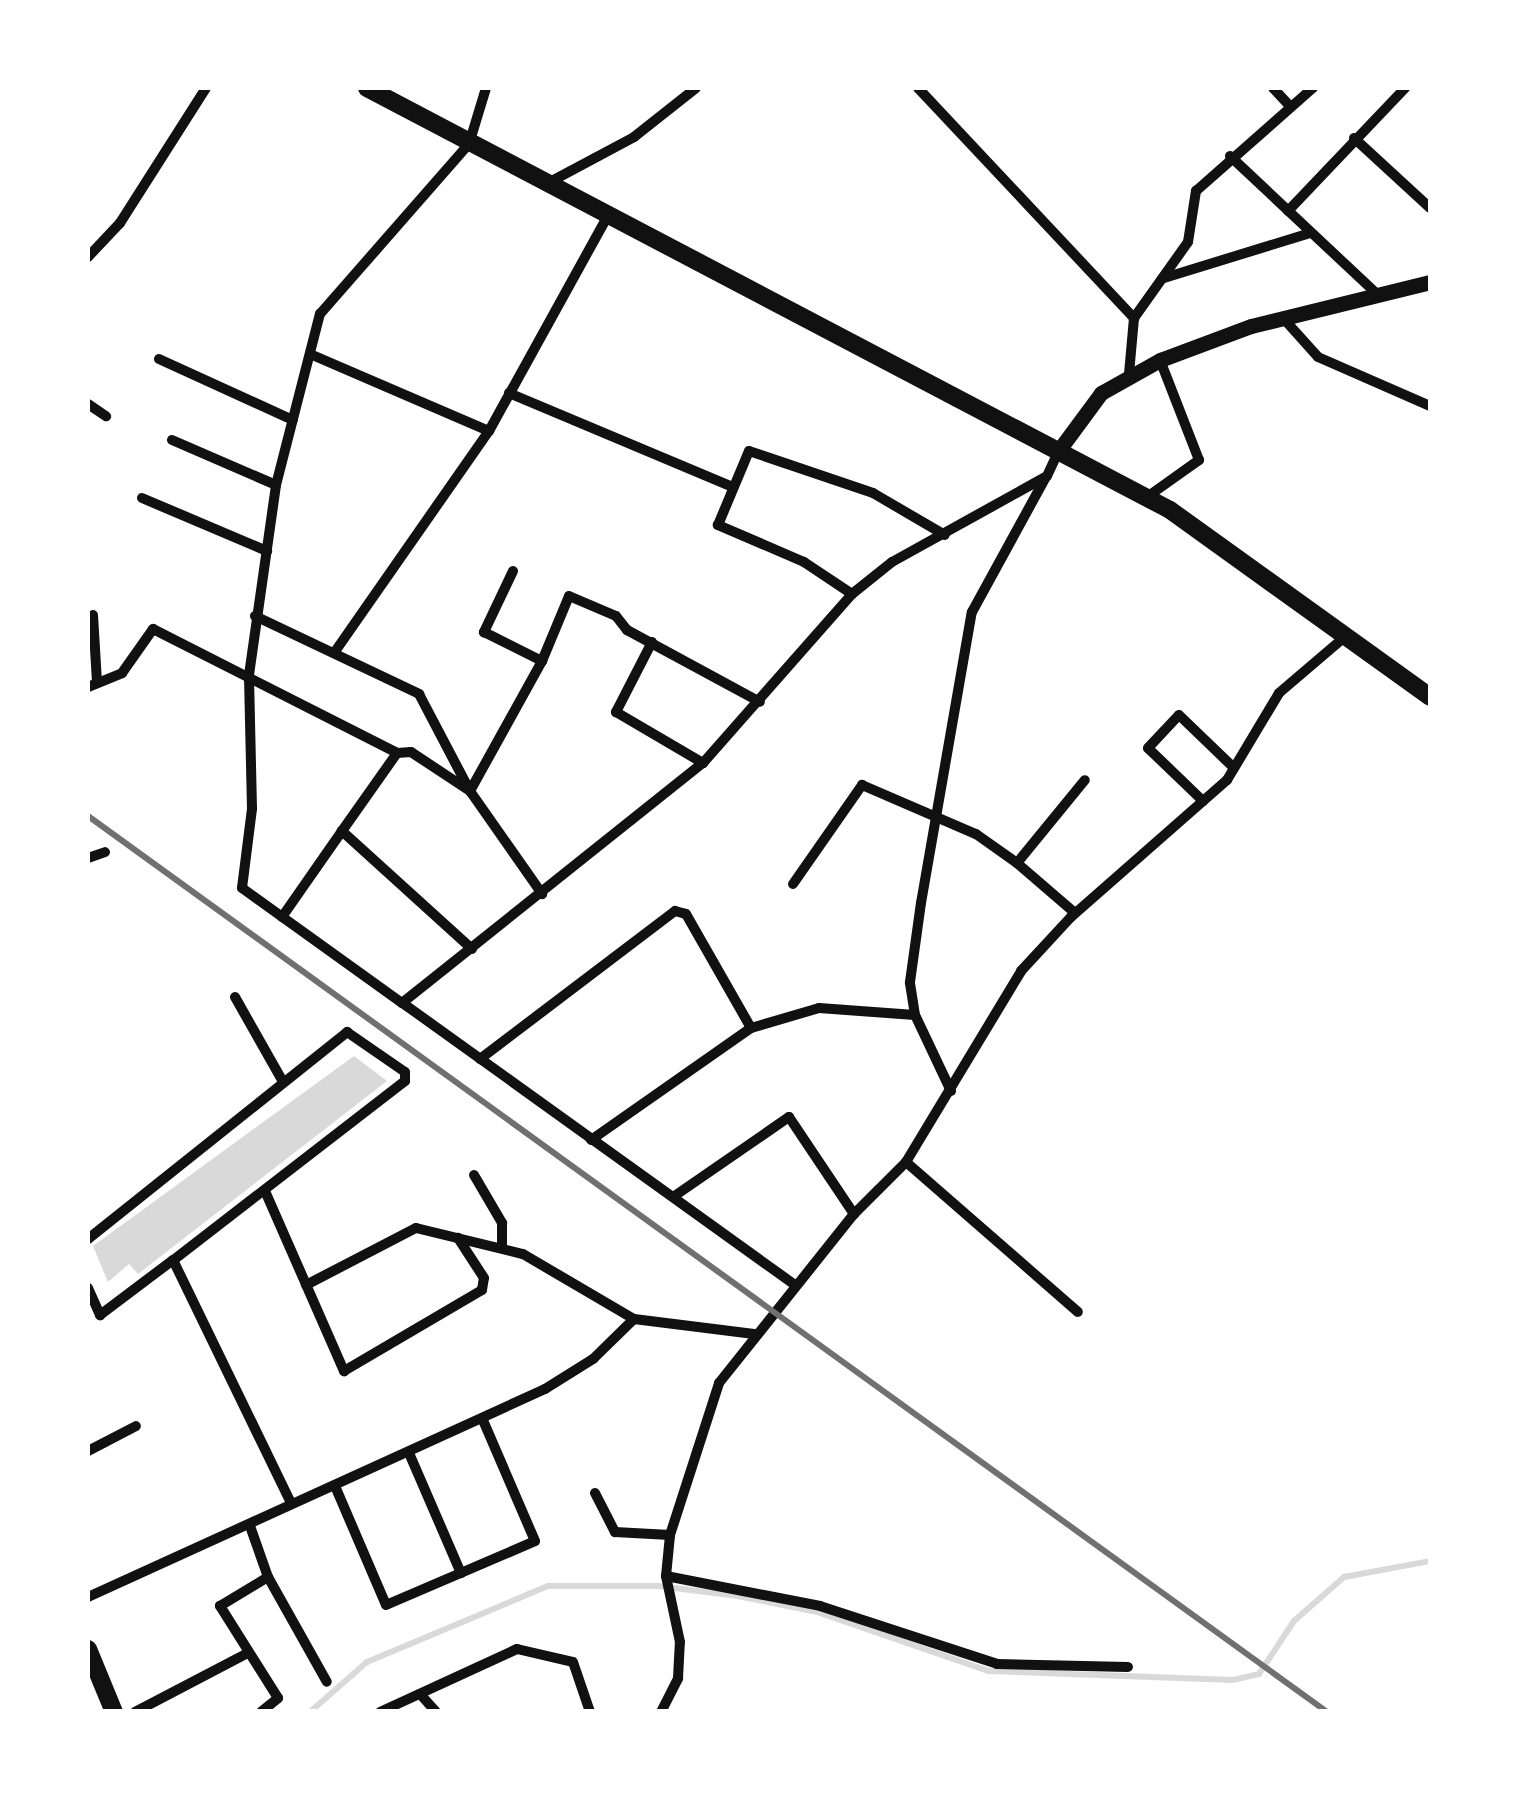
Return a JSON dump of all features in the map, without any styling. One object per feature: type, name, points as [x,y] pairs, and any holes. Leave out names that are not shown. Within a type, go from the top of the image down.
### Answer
[{"type":"main road","points":[[366,88],[1146,497],[1348,635],[1430,697]]},
{"type":"main road","points":[[88,1649],[114,1712]]},
{"type":"street","points":[[88,257],[120,223],[206,88]]},
{"type":"street","points":[[486,88],[470,144],[342,283],[320,314],[276,485],[255,616],[249,674],[252,809],[242,888],[796,1284]]},
{"type":"street","points":[[548,183],[634,137],[696,88]]},
{"type":"street","points":[[918,88],[1134,318]]},
{"type":"street","points":[[1273,88],[1290,106]]},
{"type":"street","points":[[1129,374],[1134,318],[1188,242],[1190,200],[1230,156],[1314,88]]},
{"type":"street","points":[[1288,211],[1405,88]]},
{"type":"street","points":[[1354,138],[1430,208]]},
{"type":"street","points":[[1230,156],[1378,295]]},
{"type":"street","points":[[334,654],[489,431],[608,215]]},
{"type":"street","points":[[1164,278],[1310,233]]},
{"type":"street","points":[[951,1091],[915,1016],[910,982],[972,612],[1059,450],[1084,412],[1129,374],[1283,318],[1430,282]]},
{"type":"street","points":[[1283,318],[1318,357],[1430,406]]},
{"type":"street","points":[[310,354],[489,431]]},
{"type":"street","points":[[159,359],[293,420]]},
{"type":"street","points":[[1146,497],[1199,460],[1160,360]]},
{"type":"street","points":[[510,392],[733,487]]},
{"type":"street","points":[[88,404],[106,416]]},
{"type":"street","points":[[172,440],[276,485]]},
{"type":"street","points":[[852,594],[804,562],[718,525],[749,451],[872,494],[945,536]]},
{"type":"street","points":[[402,1002],[704,763],[852,594],[892,562],[1047,476]]},
{"type":"street","points":[[142,498],[266,551]]},
{"type":"street","points":[[513,571],[484,632],[542,661]]},
{"type":"street","points":[[470,791],[542,661],[569,596],[616,616],[652,642],[760,702]]},
{"type":"street","points":[[92,615],[92,685],[122,674],[153,630],[249,674],[398,753],[411,752],[470,791]]},
{"type":"street","points":[[255,616],[418,694],[470,791],[542,894]]},
{"type":"street","points":[[661,1712],[678,1678],[680,1642],[666,1576],[670,1536],[719,1383],[754,1334],[854,1214],[906,1162],[1021,971],[1075,913],[1202,801],[1234,768],[1279,693],[1348,635]]},
{"type":"street","points":[[652,642],[616,712],[704,763]]},
{"type":"street","points":[[1202,801],[1148,748],[1178,715],[1234,768]]},
{"type":"street","points":[[282,916],[398,753]]},
{"type":"street","points":[[1017,864],[1085,780]]},
{"type":"street","points":[[793,884],[862,786],[939,818],[1017,864],[1075,913]]},
{"type":"street","points":[[342,831],[472,949]]},
{"type":"street","points":[[88,858],[105,852]]},
{"type":"street","points":[[480,1059],[675,911],[686,914],[750,1028]]},
{"type":"street","points":[[235,997],[283,1082]]},
{"type":"street","points":[[591,1140],[750,1028],[819,1008],[915,1016]]},
{"type":"street","points":[[88,1239],[348,1032],[405,1072],[405,1082],[100,1314],[88,1288]]},
{"type":"street","points":[[673,1196],[788,1116],[854,1214]]},
{"type":"street","points":[[906,1162],[1078,1312]]},
{"type":"street","points":[[474,1175],[502,1223],[502,1248]]},
{"type":"street","points":[[266,1191],[344,1371],[482,1290],[484,1278],[458,1238]]},
{"type":"street","points":[[306,1285],[416,1228],[523,1254],[634,1319],[754,1334]]},
{"type":"street","points":[[173,1260],[292,1503]]},
{"type":"street","points":[[88,1597],[483,1420],[593,1359],[634,1319]]},
{"type":"street","points":[[334,1486],[386,1605],[535,1541],[483,1420]]},
{"type":"street","points":[[88,1451],[136,1426]]},
{"type":"street","points":[[408,1454],[461,1573]]},
{"type":"street","points":[[595,1493],[615,1532],[670,1536]]},
{"type":"street","points":[[250,1526],[268,1577],[327,1682]]},
{"type":"street","points":[[666,1576],[820,1606],[997,1664],[1128,1667]]},
{"type":"street","points":[[261,1712],[278,1698],[220,1606],[268,1577]]},
{"type":"street","points":[[380,1712],[516,1649],[573,1662],[590,1712]]},
{"type":"street","points":[[135,1712],[248,1653]]},
{"type":"street","points":[[420,1694],[436,1712]]},
{"type":"shaded area","points":[[354,1056],[387,1081],[138,1274],[129,1264],[108,1282],[93,1246]]},
{"type":"waterway","points":[[310,1712],[367,1662],[548,1586],[658,1586],[738,1596],[817,1612],[988,1671],[1233,1680],[1259,1674],[1294,1621],[1344,1577],[1430,1561]]},
{"type":"railway","points":[[88,816],[1327,1712]]}]
